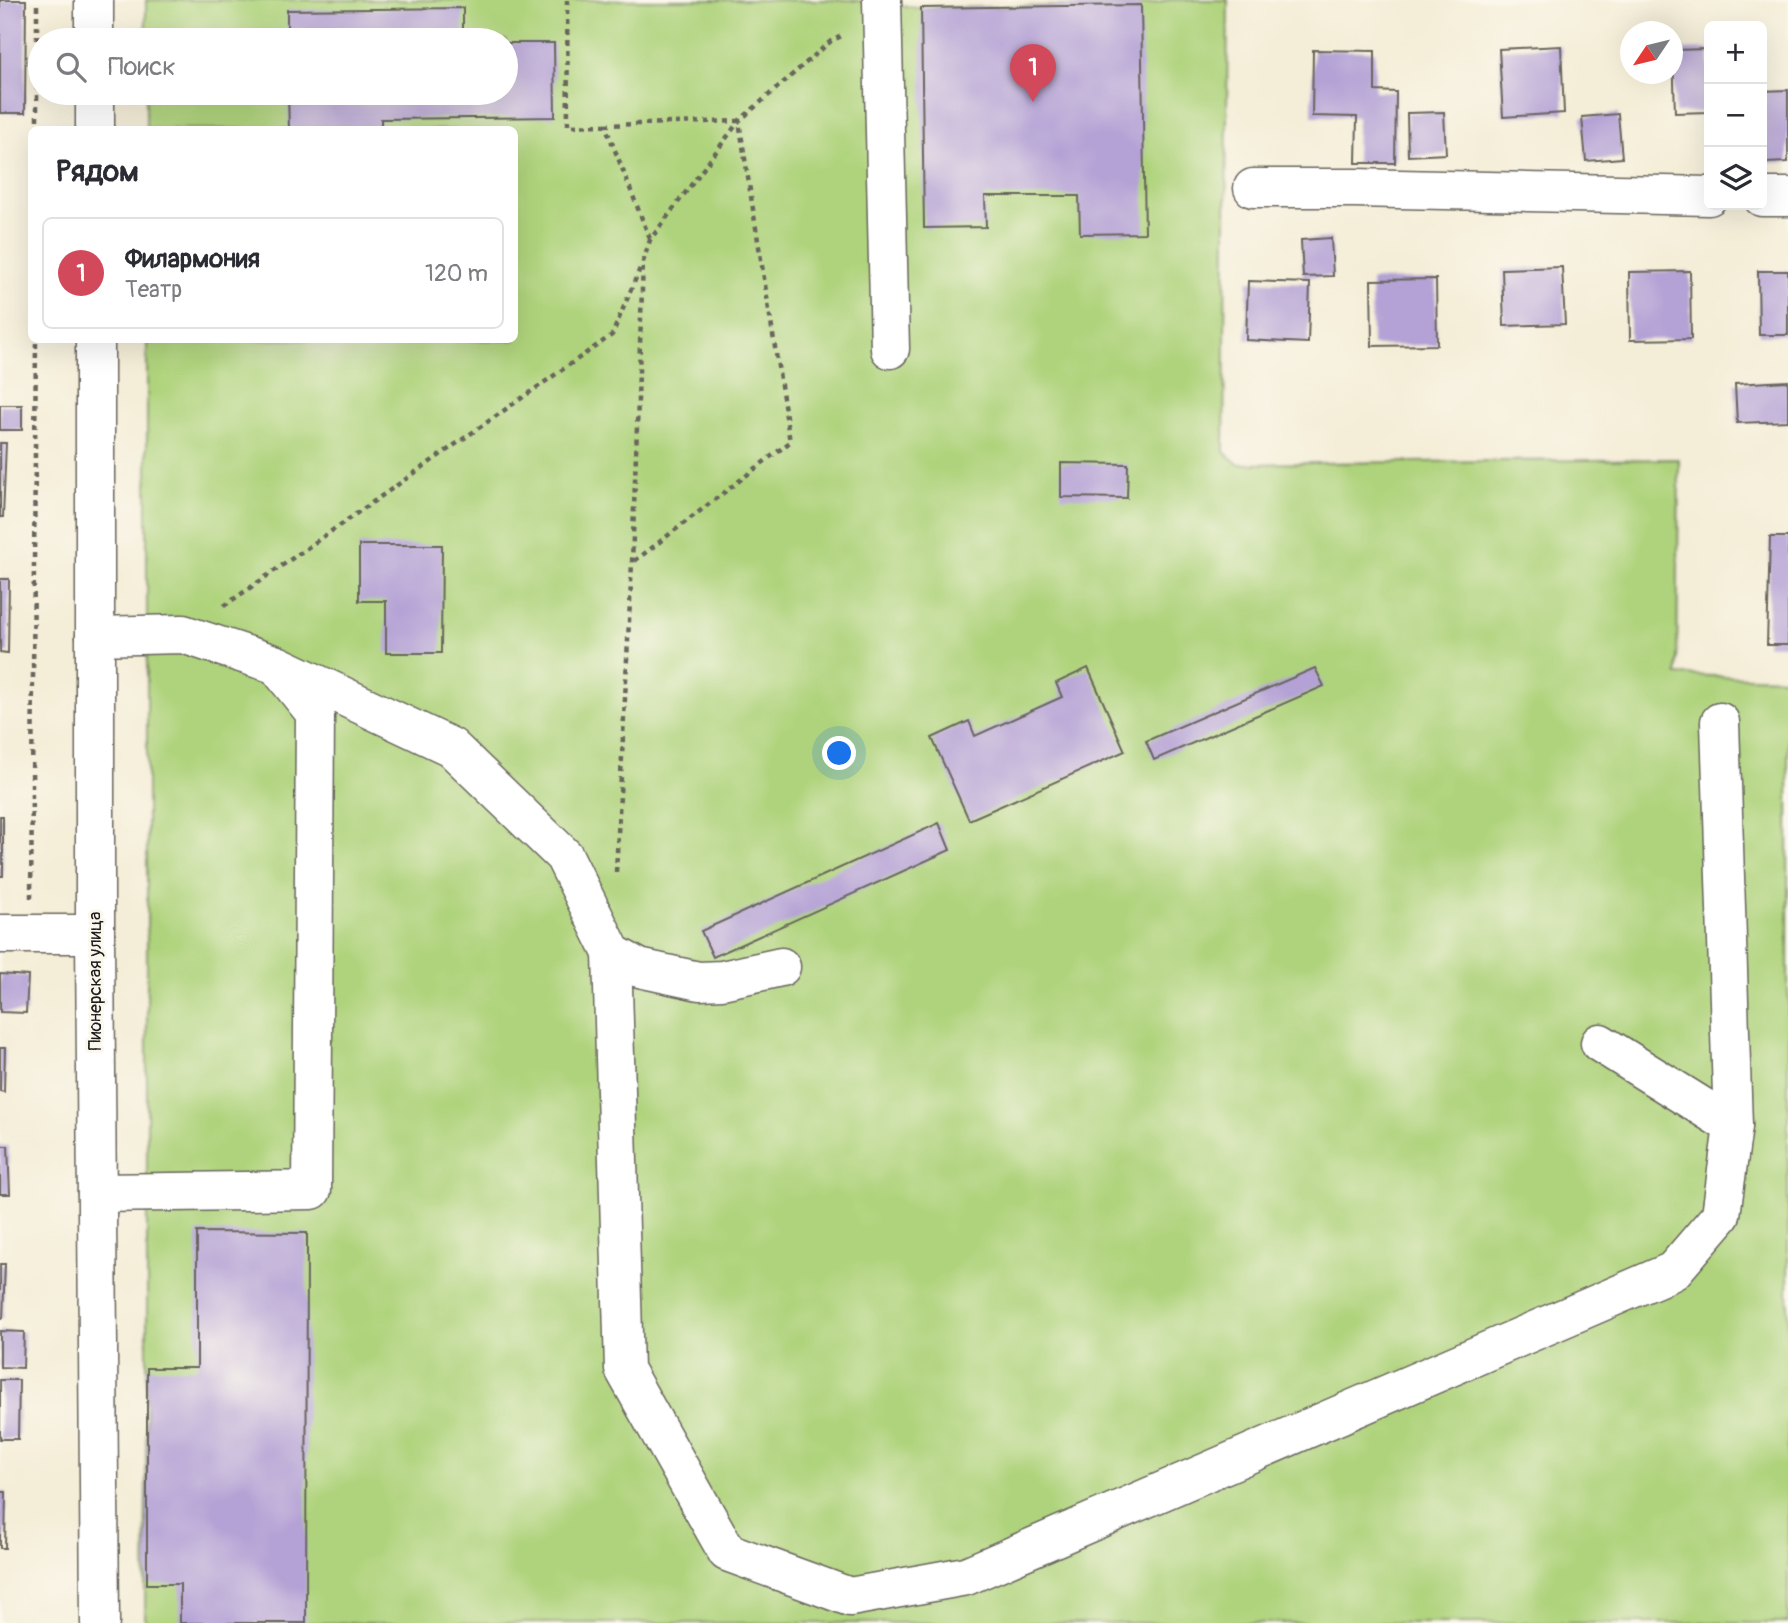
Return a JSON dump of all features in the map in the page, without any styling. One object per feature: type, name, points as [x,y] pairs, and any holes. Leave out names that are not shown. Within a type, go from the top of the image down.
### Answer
[{"type":"street","points":[[94,0],[94,28]]},
{"type":"street","points":[[883,9],[890,349]]},
{"type":"street","points":[[94,105],[94,126]]},
{"type":"street","points":[[1253,188],[1704,196]]},
{"type":"street","points":[[1767,197],[1788,197]]},
{"type":"street","name":"Пионерская улица","points":[[95,343],[95,934],[100,1623]]},
{"type":"street","points":[[95,636],[183,635],[277,665],[451,747],[564,856],[612,953],[624,1369],[727,1552],[850,1597],[966,1576],[1673,1271],[1721,1214],[1733,1126],[1720,722]]},
{"type":"street","points":[[97,1193],[312,1190],[315,713],[277,665]]},
{"type":"street","points":[[15,934],[95,934]]},
{"type":"street","points":[[612,953],[639,968],[699,981],[722,980],[781,967]]},
{"type":"street","points":[[1600,1043],[1733,1126]]},
{"type":"path","points":[[37,0],[37,28]]},
{"type":"path","points":[[567,0],[568,126],[739,121]]},
{"type":"path","points":[[183,635],[612,335],[650,240],[739,121],[831,41],[883,9]]},
{"type":"path","points":[[37,105],[37,126]]},
{"type":"path","points":[[632,563],[790,442],[739,121]]},
{"type":"path","points":[[605,125],[650,240]]},
{"type":"path","points":[[616,883],[643,262]]},
{"type":"path","points":[[15,934],[36,343]]},
{"type":"green space","points":[[146,0],[850,0],[921,8],[1141,5],[1168,0],[1228,0],[1224,452],[1238,464],[1679,459],[1677,675],[1788,678],[1788,1623],[145,1623],[147,343],[518,343],[518,126],[146,126],[146,105],[518,105],[518,28],[146,28]]},
{"type":"building","points":[[0,0],[26,0],[25,113],[0,113]]},
{"type":"building","points":[[1141,5],[1145,233],[1080,234],[1079,196],[985,196],[986,227],[924,228],[921,8]]},
{"type":"building","points":[[463,8],[463,28],[287,28],[287,10]]},
{"type":"building","points":[[518,43],[554,43],[555,117],[381,119],[381,126],[289,126],[288,105],[518,105]]},
{"type":"building","points":[[1561,46],[1564,113],[1503,117],[1499,49]]},
{"type":"building","points":[[1704,49],[1704,112],[1675,113],[1674,84],[1683,84],[1683,50]]},
{"type":"building","points":[[1313,50],[1375,51],[1375,91],[1396,92],[1395,163],[1356,163],[1357,117],[1312,116]]},
{"type":"building","points":[[1788,90],[1788,162],[1767,163],[1767,91]]},
{"type":"building","points":[[1444,112],[1446,154],[1408,156],[1407,113]]},
{"type":"building","points":[[1618,114],[1622,158],[1586,161],[1582,117]]},
{"type":"building","points":[[1331,238],[1333,276],[1303,277],[1301,240]]},
{"type":"building","points":[[1562,267],[1565,324],[1504,326],[1502,269]]},
{"type":"building","points":[[1690,271],[1691,339],[1630,340],[1629,272]]},
{"type":"building","points":[[1758,271],[1788,271],[1788,335],[1759,335]]},
{"type":"building","points":[[1436,279],[1437,345],[1372,346],[1371,280]]},
{"type":"building","points":[[1248,281],[1310,283],[1308,343],[1246,340]]},
{"type":"building","points":[[1788,381],[1788,421],[1737,423],[1735,384]]},
{"type":"building","points":[[0,405],[22,405],[22,430],[0,430]]},
{"type":"building","points":[[0,443],[6,443],[3,517],[0,517]]},
{"type":"building","points":[[1061,463],[1128,464],[1127,498],[1061,497]]},
{"type":"building","points":[[1770,537],[1788,537],[1788,645],[1767,645]]},
{"type":"building","points":[[359,545],[442,545],[441,653],[386,653],[386,601],[359,601]]},
{"type":"building","points":[[0,579],[9,579],[8,653],[0,652]]},
{"type":"building","points":[[1088,668],[1125,751],[969,820],[932,738],[969,721],[975,736],[1062,697],[1056,683]]},
{"type":"building","points":[[1315,668],[1324,686],[1154,760],[1146,741]]},
{"type":"building","points":[[0,816],[3,816],[3,876],[0,876]]},
{"type":"building","points":[[939,823],[950,850],[713,957],[701,931]]},
{"type":"building","points":[[0,974],[28,976],[26,1013],[0,1012]]},
{"type":"building","points":[[0,1048],[5,1048],[4,1092],[0,1091]]},
{"type":"building","points":[[0,1146],[8,1146],[10,1194],[0,1194]]},
{"type":"building","points":[[197,1232],[307,1233],[306,1623],[180,1623],[180,1584],[147,1584],[147,1368],[197,1368]]},
{"type":"building","points":[[0,1264],[5,1264],[3,1318],[0,1318]]},
{"type":"building","points":[[0,1331],[24,1332],[23,1368],[0,1367]]},
{"type":"building","points":[[0,1380],[19,1380],[18,1439],[0,1439]]},
{"type":"building","points":[[0,1492],[6,1492],[5,1548],[0,1548]]},
{"type":"place","name":"Филармония","points":[[1033,102]]}]
